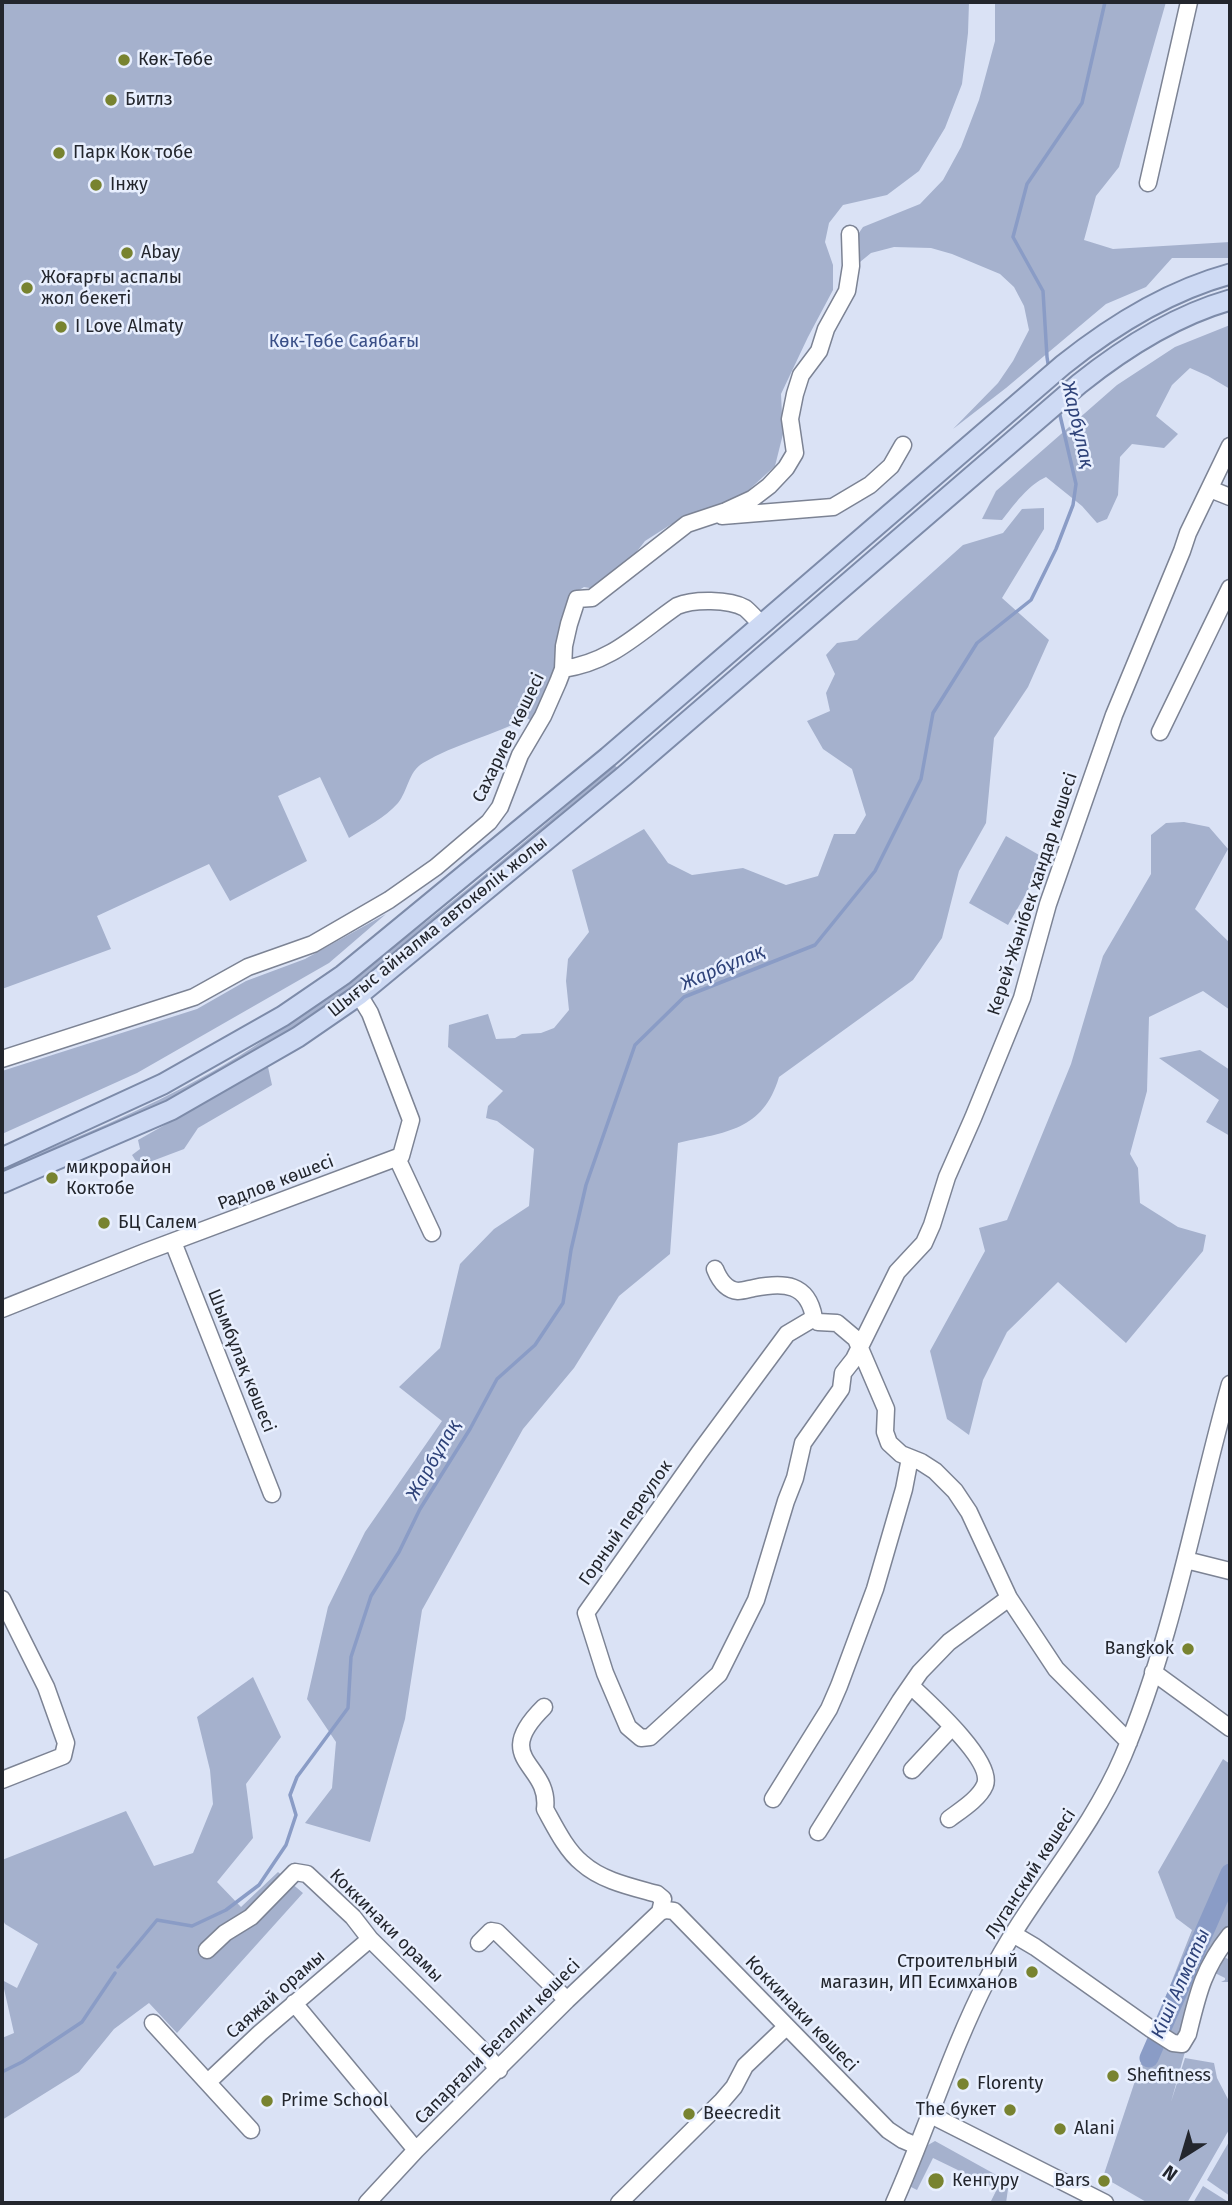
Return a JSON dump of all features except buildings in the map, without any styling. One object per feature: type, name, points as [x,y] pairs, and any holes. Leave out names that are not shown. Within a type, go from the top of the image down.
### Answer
[{"type":"main road","points":[[2,1158],[163,1084],[283,1016],[343,975],[589,773],[1084,348],[1123,321],[1154,304],[1230,274]]},
{"type":"main road","name":"Шығыс айналма автокөлік жолы","points":[[2,1183],[171,1110],[298,1037],[359,995],[669,737],[1109,360],[1166,326],[1230,300]]},
{"type":"street","points":[[1148,183],[1189,2]]},
{"type":"street","name":"Сахариев көшесі","points":[[2,1059],[194,997],[248,967],[313,944],[389,900],[436,867],[489,822],[500,807],[522,751],[543,716],[563,669],[566,635],[578,599],[592,598],[687,524],[752,499],[786,468],[795,453],[790,419],[794,394],[801,375],[819,351],[826,329],[846,291],[851,267],[850,234]]},
{"type":"street","points":[[713,516],[833,507],[870,485],[891,467],[903,445]]},
{"type":"street","name":"Керей-Жәнібек хандар көшесі","points":[[860,1346],[897,1272],[924,1243],[932,1226],[940,1194],[1022,998],[1048,904],[1114,715],[1188,533],[1230,446]]},
{"type":"street","points":[[1210,488],[1230,497]]},
{"type":"street","points":[[1160,732],[1230,588]]},
{"type":"street","points":[[563,669],[580,666],[611,654],[677,606],[688,601],[735,604],[753,615],[761,625]]},
{"type":"street","points":[[359,995],[369,1013],[411,1120],[401,1156],[397,1158],[432,1233]]},
{"type":"street","name":"Радлов көшесі","points":[[2,1309],[397,1158]]},
{"type":"street","name":"Шымбұлақ көшесі","points":[[173,1242],[272,1494]]},
{"type":"street","points":[[715,1269],[720,1281],[739,1291],[770,1285],[800,1291],[806,1295],[818,1322],[836,1323],[856,1339],[886,1409],[885,1432],[889,1443],[901,1454],[935,1471],[955,1491],[969,1512],[1009,1598],[1056,1668],[1129,1742]]},
{"type":"street","name":"Горный переулок","points":[[814,1318],[787,1334],[586,1612],[605,1674],[628,1727],[641,1738],[650,1737],[719,1674],[756,1600],[795,1478],[800,1450],[841,1390],[842,1373],[860,1346]]},
{"type":"street","name":"Луганский көшесі","points":[[894,2203],[988,1978],[1013,1934],[1101,1802],[1129,1742],[1174,1610],[1229,1392]]},
{"type":"street","points":[[772,1799],[829,1709],[839,1686],[874,1589],[904,1489],[910,1458]]},
{"type":"street","points":[[1186,1560],[1230,1571]]},
{"type":"street","points":[[818,1832],[911,1686],[932,1658],[949,1642],[1009,1598]]},
{"type":"street","points":[[2,1599],[46,1687],[66,1743],[63,1756],[2,1780]]},
{"type":"street","points":[[1153,1672],[1230,1728]]},
{"type":"street","points":[[911,1686],[941,1714],[975,1754],[985,1772],[986,1782],[981,1790],[949,1819]]},
{"type":"street","points":[[544,1707],[531,1719],[520,1746],[522,1755],[534,1772],[546,1798],[545,1810],[574,1856],[583,1864],[615,1881],[657,1895],[663,1899],[660,1912]]},
{"type":"street","points":[[912,1770],[952,1727]]},
{"type":"street","name":"Коккинаки орамы","points":[[207,1950],[226,1933],[251,1917],[295,1872],[307,1874],[353,1917],[370,1939],[499,2070]]},
{"type":"street","name":"Коккинаки көшесі","points":[[660,1912],[674,1911],[888,2130],[917,2146]]},
{"type":"street","name":"Сапарғали Бегалин көшесі","points":[[375,2201],[416,2150],[660,1912]]},
{"type":"street","points":[[480,1943],[491,1931],[497,1932],[567,2000]]},
{"type":"street","points":[[1013,1934],[1043,1952],[1169,2041],[1182,2044],[1188,2034],[1205,1971],[1230,1935]]},
{"type":"street","name":"Саяжай орамы","points":[[208,2082],[294,2003],[370,1939]]},
{"type":"street","points":[[294,2003],[416,2150]]},
{"type":"street","points":[[153,2023],[251,2130]]},
{"type":"street","points":[[619,2203],[722,2101],[734,2087],[745,2066],[786,2027]]},
{"type":"street","points":[[931,2115],[1105,2203]]},
{"type":"street","points":[[1065,2184],[1096,2203]]},
{"type":"green space","name":"Көк-Төбе Саябағы","points":[[2,2],[969,2],[962,84],[945,128],[919,171],[887,195],[843,205],[829,223],[825,242],[833,265],[833,290],[781,394],[783,434],[775,466],[741,497],[670,525],[645,541],[616,578],[595,589],[584,587],[576,592],[556,677],[533,722],[527,718],[423,763],[414,771],[393,808],[349,838],[320,777],[278,796],[307,861],[230,901],[209,864],[97,916],[111,949],[2,989]]},
{"type":"green space","points":[[995,2],[1166,2],[1119,167],[1096,196],[1084,240],[1113,249],[1230,242],[1230,258],[1172,258],[1146,287],[1106,304],[953,429],[998,383],[1013,361],[1029,330],[1024,306],[1014,287],[1000,274],[952,254],[931,248],[894,247],[871,253],[860,262],[854,250],[854,240],[863,227],[920,204],[943,180],[961,147],[979,100],[995,41]]},
{"type":"green space","points":[[1230,325],[1230,389],[1190,368],[1172,385],[1156,416],[1178,434],[1164,448],[1132,444],[1120,457],[1118,495],[1107,519],[1097,523],[1082,506],[1046,477],[1027,490],[1002,520],[982,519],[996,491],[1117,385],[1175,347]]},
{"type":"green space","points":[[1044,508],[1044,529],[1002,598],[1049,640],[1028,687],[994,738],[986,823],[959,871],[942,938],[913,980],[779,1077],[763,1109],[752,1119],[726,1132],[678,1143],[670,1254],[619,1296],[574,1368],[523,1429],[422,1610],[405,1719],[370,1842],[305,1823],[332,1788],[336,1742],[307,1699],[328,1607],[365,1532],[442,1421],[399,1387],[440,1348],[460,1264],[494,1229],[529,1206],[534,1149],[497,1121],[486,1118],[488,1106],[503,1091],[448,1047],[449,1025],[488,1014],[496,1039],[515,1038],[522,1034],[541,1033],[554,1028],[569,1010],[566,981],[568,959],[589,932],[572,870],[644,829],[668,863],[692,875],[743,868],[786,885],[818,876],[834,834],[855,834],[866,815],[852,769],[823,749],[807,721],[830,711],[826,693],[835,674],[826,655],[837,643],[857,640],[963,545],[1003,533],[1022,509]]},
{"type":"green space","points":[[614,765],[618,768],[473,893],[322,1009],[189,1091],[110,1129],[2,1174],[2,1168],[107,1124],[185,1087],[268,1037],[363,971],[436,914]]},
{"type":"green space","points":[[1184,822],[1209,827],[1228,849],[1195,909],[1230,943],[1230,1010],[1203,991],[1149,1017],[1147,1091],[1130,1154],[1138,1168],[1140,1203],[1178,1227],[1206,1235],[1203,1251],[1126,1343],[1058,1282],[1007,1332],[983,1380],[969,1435],[947,1419],[930,1351],[985,1251],[979,1228],[1007,1220],[1071,1064],[1103,956],[1151,874],[1151,835],[1166,823]]},
{"type":"green space","points":[[1006,836],[1046,859],[1008,925],[969,903]]},
{"type":"green space","points":[[386,914],[329,963],[137,1073],[2,1134],[2,1071],[197,1009],[246,981],[305,959]]},
{"type":"green space","points":[[1200,1050],[1230,1070],[1230,1136],[1206,1122],[1219,1100],[1159,1058]]},
{"type":"green space","points":[[268,1067],[272,1085],[198,1128],[184,1149],[139,1166],[132,1155],[140,1149],[138,1140]]},
{"type":"green space","points":[[253,1677],[281,1737],[246,1784],[253,1838],[217,1882],[241,1907],[278,1872],[303,1893],[177,2033],[149,2003],[114,2029],[79,2072],[2,2120],[2,2038],[14,2033],[2,1980],[17,1988],[38,1944],[5,1924],[2,1918],[2,1860],[126,1811],[154,1866],[193,1853],[213,1804],[210,1770],[197,1717]]},
{"type":"green space","points":[[1223,1759],[1230,1764],[1230,1927],[1186,2048],[1171,2102],[1185,2058],[1214,2063],[1217,2078],[1230,2103],[1230,2128],[1187,2203],[1148,2203],[1103,2177],[1149,2039],[1192,1930],[1176,1918],[1158,1872]]},
{"type":"green space","points":[[1224,1957],[1230,1960],[1230,1982],[1221,1982],[1225,1978],[1213,1972]]},
{"type":"green space","points":[[1230,2140],[1230,2196],[1207,2180]]},
{"type":"green space","points":[[935,2141],[1009,2182],[1006,2203],[990,2203],[997,2189],[933,2158],[917,2190],[909,2186],[928,2145]]},
{"type":"green space","points":[[1203,2186],[1230,2203],[1193,2203]]},
{"type":"waterway","name":"Жарбұлақ","points":[[1049,370],[1043,291],[1013,237],[1027,184],[1082,103],[1105,2]]},
{"type":"waterway","name":"Жарбұлақ","points":[[118,1967],[157,1920],[192,1926],[226,1910],[259,1885],[286,1845],[296,1815],[290,1795],[297,1777],[348,1708],[351,1657],[371,1596],[399,1552],[420,1509],[470,1429],[497,1379],[535,1345],[563,1303],[571,1250],[586,1185],[635,1045],[684,997],[815,945],[875,871],[921,779],[933,713],[977,643],[1031,600],[1056,549],[1073,505],[1076,484],[1059,411]]},
{"type":"waterway","name":"Кіші Алматы","points":[[1149,2058],[1230,1873]]},
{"type":"waterway","name":"Жарбұлақ","points":[[2,2072],[22,2062],[82,2022],[115,1973]]},
{"type":"place","name":"Көк-Төбе","points":[[124,60]]},
{"type":"place","name":"Битлз","points":[[111,100]]},
{"type":"place","name":"Парк Кок тобе","points":[[59,153]]},
{"type":"place","name":"Інжу","points":[[96,185]]},
{"type":"place","name":"Abay","points":[[127,253]]},
{"type":"place","name":"Жоғарғы аспалы жол бекеті","points":[[27,288]]},
{"type":"place","name":"I Love Almaty","points":[[61,327]]},
{"type":"place","name":"микрорайон Коктобе","points":[[52,1178]]},
{"type":"place","name":"БЦ Салем","points":[[104,1223]]},
{"type":"place","name":"Bangkok","points":[[1188,1649]]},
{"type":"place","name":"Строительный магазин, ИП Есимханов","points":[[1032,1972]]},
{"type":"place","name":"Shefitness","points":[[1113,2076]]},
{"type":"place","name":"Florenty","points":[[963,2084]]},
{"type":"place","name":"Prime School","points":[[267,2101]]},
{"type":"place","name":"The букет","points":[[1010,2110]]},
{"type":"place","name":"Beecredit","points":[[689,2114]]},
{"type":"place","name":"Alani","points":[[1060,2129]]},
{"type":"place","name":"Кенгуру","points":[[936,2181]]},
{"type":"place","name":"Bars","points":[[1104,2181]]}]
